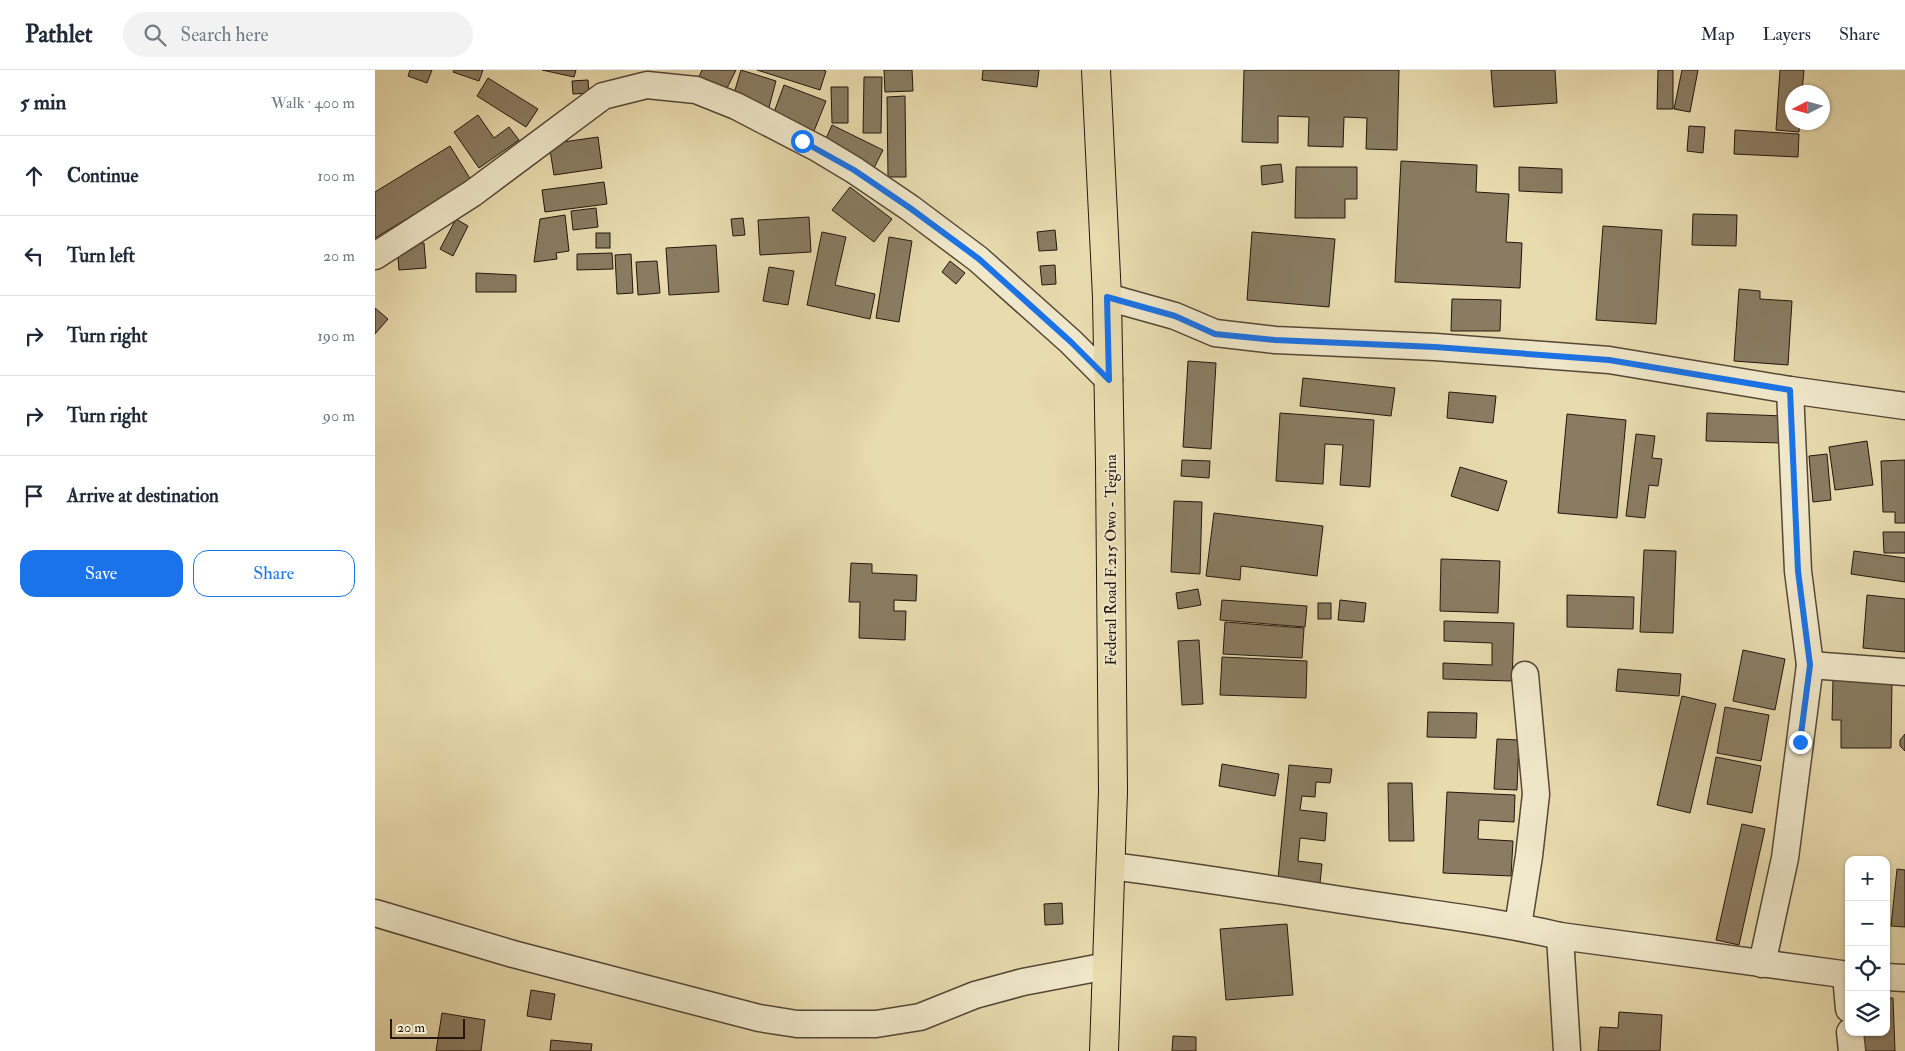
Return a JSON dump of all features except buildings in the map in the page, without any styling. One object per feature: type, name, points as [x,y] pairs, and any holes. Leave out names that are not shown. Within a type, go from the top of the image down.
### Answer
[{"type":"main road","name":"Federal Road F.215 Owo - Tegina","points":[[1096,70],[1109,380],[1113,792],[1112,866],[1104,1051]]},
{"type":"street","points":[[375,256],[473,193],[603,96],[647,85],[696,90],[736,106],[819,149],[910,208],[979,259],[1071,342],[1109,380]]},
{"type":"street","points":[[1107,297],[1175,316],[1215,334],[1275,340],[1435,347],[1609,360],[1790,390],[1905,406]]},
{"type":"street","points":[[1762,964],[1785,858],[1810,665],[1798,571],[1790,390]]},
{"type":"street","points":[[1810,665],[1905,672]]},
{"type":"street","points":[[1517,926],[1529,856],[1536,794],[1525,675]]},
{"type":"street","points":[[1112,866],[1517,926],[1560,936],[1845,975]]},
{"type":"street","points":[[375,913],[513,954],[759,1018],[797,1024],[875,1024],[920,1017],[975,995],[1023,982],[1107,966]]},
{"type":"street","points":[[1560,936],[1567,1051]]},
{"type":"street","points":[[1890,977],[1905,978]]},
{"type":"street","points":[[1850,1036],[1852,1051]]},
{"type":"route","points":[[802,141],[854,170],[910,208],[979,259],[1071,342],[1109,380],[1107,297],[1175,316],[1215,334],[1275,340],[1435,347],[1609,360],[1790,390],[1798,571],[1810,665],[1800,742]]}]
